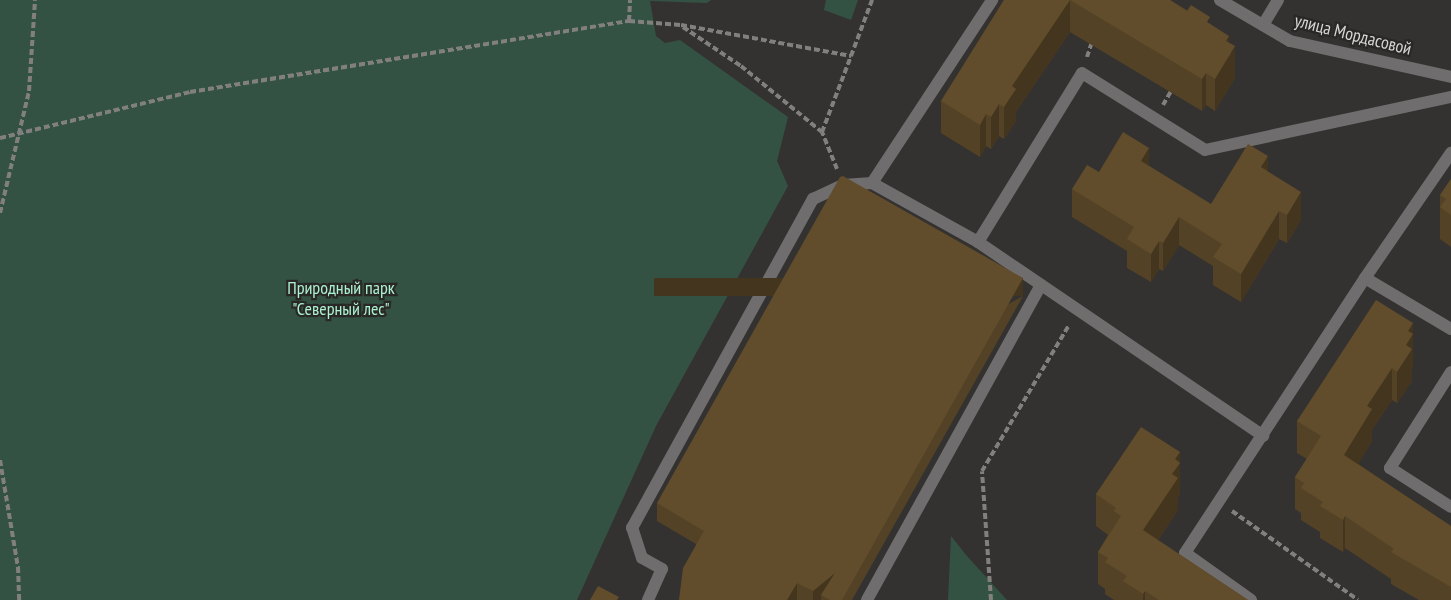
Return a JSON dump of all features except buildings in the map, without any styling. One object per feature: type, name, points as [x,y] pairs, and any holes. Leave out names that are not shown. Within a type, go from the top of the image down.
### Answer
[{"type":"street","points":[[872,183],[992,0]]},
{"type":"street","name":"улица Мордасовой","points":[[1220,0],[1290,41],[1451,77]]},
{"type":"street","points":[[1263,25],[1278,0]]},
{"type":"street","points":[[978,242],[1082,73],[1205,150],[1451,97]]},
{"type":"street","points":[[1251,600],[1185,553],[1365,278],[1451,153]]},
{"type":"street","points":[[648,600],[662,569],[642,558],[632,528],[813,199],[843,185],[872,183],[978,242],[1263,436]]},
{"type":"street","points":[[1365,278],[1451,329]]},
{"type":"street","points":[[867,600],[1041,285]]},
{"type":"street","points":[[1451,372],[1390,468],[1451,507]]},
{"type":"path","points":[[0,213],[21,133],[29,91],[35,0]]},
{"type":"path","points":[[629,21],[630,0]]},
{"type":"path","points":[[822,132],[872,0]]},
{"type":"path","points":[[0,138],[190,92],[629,21],[681,26],[851,56]]},
{"type":"path","points":[[681,26],[741,66],[822,132],[843,185]]},
{"type":"path","points":[[991,600],[982,471],[1078,310]]},
{"type":"path","points":[[0,460],[18,567],[19,600]]},
{"type":"path","points":[[1219,502],[1358,600]]},
{"type":"green space","name":"Природный парк \"Северный лес\"","points":[[0,0],[711,0],[707,3],[650,1],[656,36],[665,43],[680,40],[788,117],[777,161],[788,186],[656,426],[577,600],[0,600]]},
{"type":"green space","points":[[826,0],[858,0],[851,20],[824,10]]},
{"type":"green space","points":[[951,536],[966,555],[1007,600],[948,600]]}]
